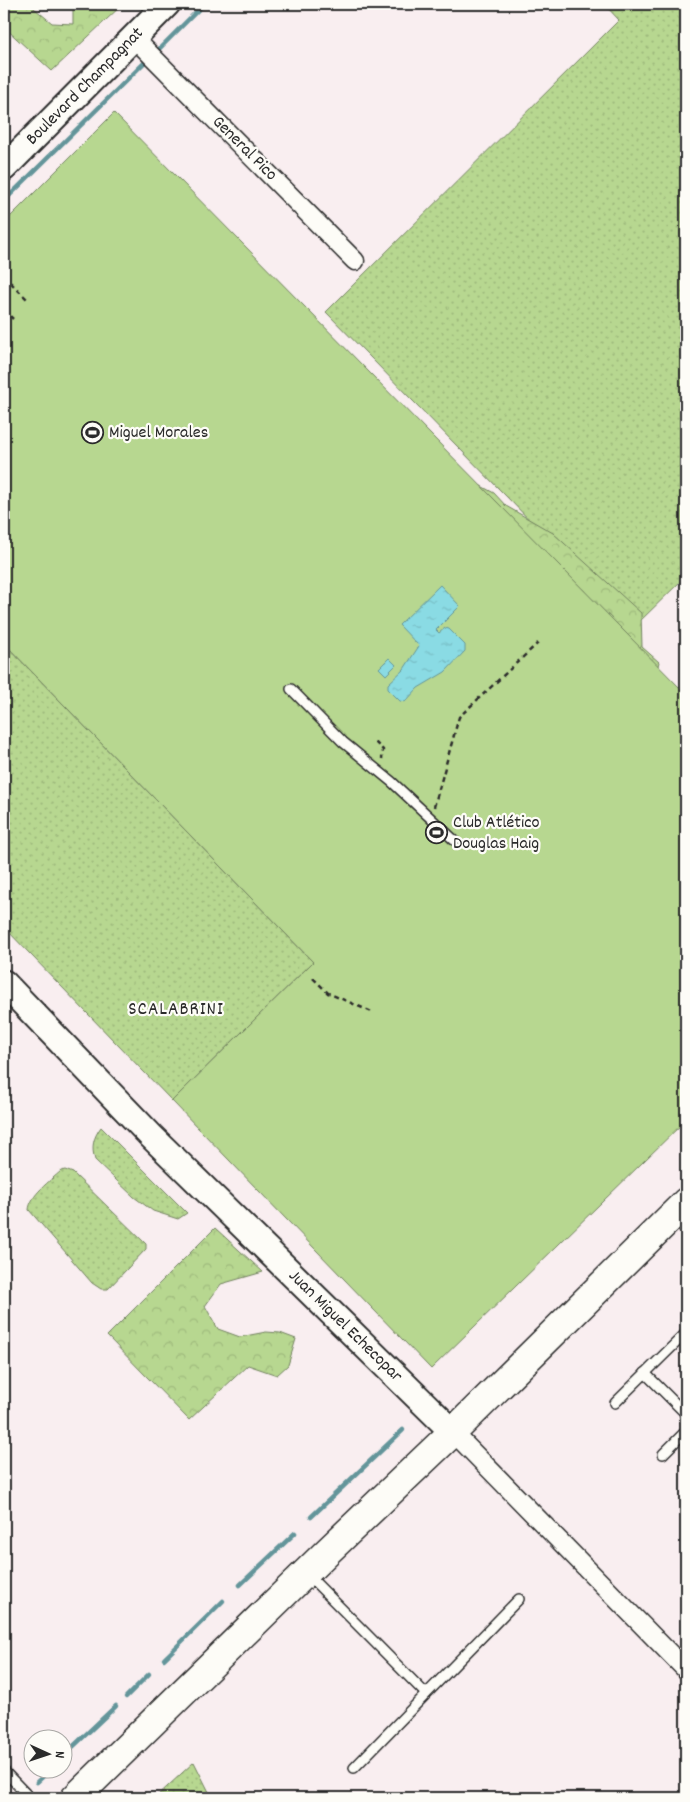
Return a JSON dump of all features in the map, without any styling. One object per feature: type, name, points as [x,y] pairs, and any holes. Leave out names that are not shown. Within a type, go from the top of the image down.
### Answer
[{"type":"main road","points":[[75,1798],[453,1432],[686,1202]]},
{"type":"street","name":"Boulevard Champagnat","points":[[5,166],[167,4]]},
{"type":"street","name":"General Pico","points":[[133,37],[355,261]]},
{"type":"street","name":"Juan Miguel Echecopar","points":[[4,983],[151,1136],[453,1432],[686,1670]]},
{"type":"lane","points":[[291,689],[343,742],[454,840]]},
{"type":"lane","points":[[615,1402],[686,1333]]},
{"type":"lane","points":[[645,1373],[686,1414]]},
{"type":"lane","points":[[663,1454],[686,1430]]},
{"type":"lane","points":[[306,1573],[426,1694]]},
{"type":"lane","points":[[354,1768],[519,1599]]},
{"type":"lane","points":[[4,1771],[30,1798]]},
{"type":"path","points":[[4,276],[27,299]]},
{"type":"path","points":[[4,310],[13,319]]},
{"type":"path","points":[[431,818],[459,717],[538,644]]},
{"type":"path","points":[[313,978],[328,992],[372,1012]]},
{"type":"green space","points":[[4,4],[29,4],[52,23],[73,24],[73,7],[68,4],[123,4],[52,71],[4,27]]},
{"type":"green space","points":[[604,4],[686,4],[686,576],[634,627],[326,312],[619,20]]},
{"type":"green space","name":"Club Atlético Douglas Haig","points":[[114,113],[686,694],[686,1120],[431,1369],[172,1101],[313,962],[4,643],[4,223]]},
{"type":"green space","points":[[472,481],[494,493],[506,506],[553,533],[641,613],[642,647],[659,662],[647,707]]},
{"type":"green space","points":[[4,643],[313,962],[172,1101],[4,927]]},
{"type":"green space","points":[[101,1127],[187,1213],[178,1219],[153,1211],[134,1197],[95,1160],[94,1143]]},
{"type":"green space","points":[[65,1170],[73,1173],[146,1244],[146,1249],[108,1289],[101,1289],[92,1283],[29,1210],[33,1199],[46,1184],[61,1171]]},
{"type":"green space","points":[[215,1228],[263,1272],[221,1284],[205,1306],[218,1329],[240,1337],[266,1332],[280,1333],[296,1339],[288,1365],[277,1375],[248,1365],[189,1420],[107,1336]]},
{"type":"green space","points":[[194,1762],[212,1798],[155,1798]]},
{"type":"water","points":[[440,585],[460,606],[436,630],[439,633],[445,628],[449,629],[465,645],[465,651],[445,672],[418,688],[405,702],[400,701],[388,689],[388,684],[404,669],[419,646],[399,625]]},
{"type":"water","points":[[389,658],[396,665],[386,675],[379,668]]},
{"type":"waterway","points":[[158,50],[204,4]]},
{"type":"waterway","points":[[5,200],[146,61]]},
{"type":"waterway","points":[[311,1517],[403,1430]]},
{"type":"waterway","points":[[240,1585],[295,1533]]},
{"type":"waterway","points":[[164,1659],[223,1601]]},
{"type":"waterway","points":[[126,1697],[149,1674]]},
{"type":"waterway","points":[[72,1748],[116,1706]]},
{"type":"place","name":"Miguel Morales","points":[[93,433]]},
{"type":"place","name":"Club Atlético Douglas Haig","points":[[437,833]]},
{"type":"district","name":"SCALABRINI","points":[[176,1010]]}]
